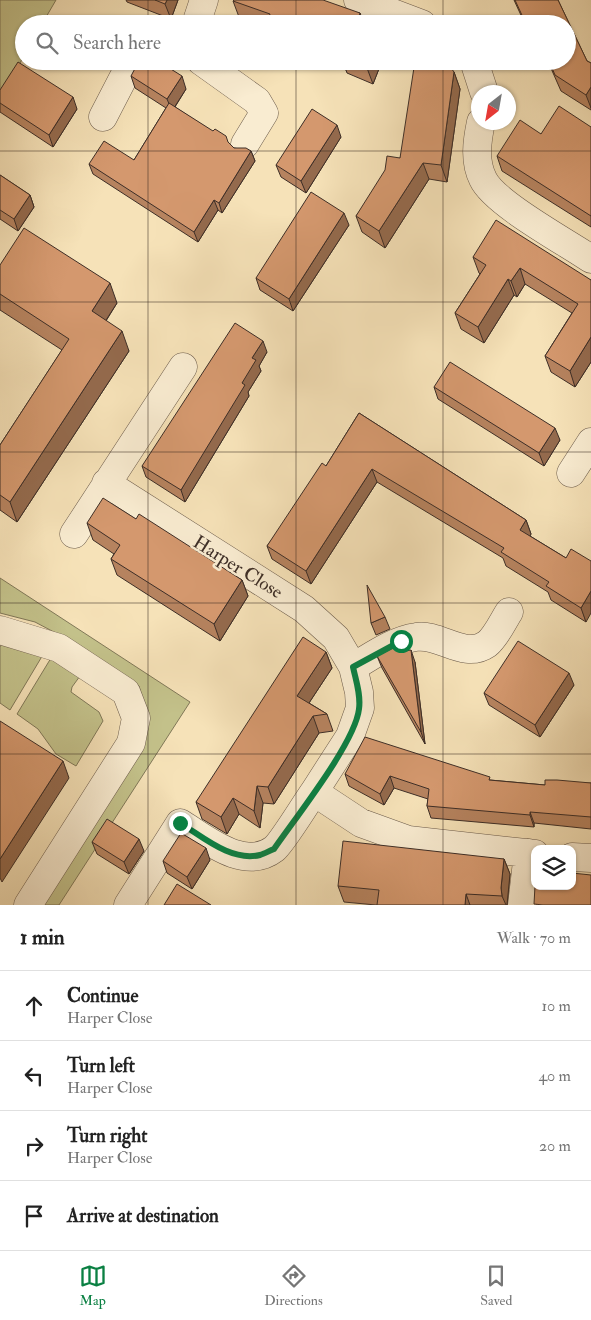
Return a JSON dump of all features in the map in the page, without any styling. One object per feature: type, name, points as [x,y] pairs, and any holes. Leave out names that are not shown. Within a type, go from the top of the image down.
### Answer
[{"type":"street","points":[[199,15],[204,0]]},
{"type":"street","points":[[358,0],[398,15]]},
{"type":"street","points":[[117,106],[129,70]]},
{"type":"street","points":[[214,70],[257,101],[264,113],[245,144]]},
{"type":"street","points":[[477,70],[482,85]]},
{"type":"street","points":[[479,130],[477,142],[478,165],[483,180],[492,192],[506,204],[591,259]]},
{"type":"street","points":[[74,534],[183,367]]},
{"type":"street","points":[[572,473],[591,442]]},
{"type":"street","name":"Harper Close","points":[[106,483],[304,609],[336,638],[353,667],[359,692],[360,708],[350,736],[274,849],[260,855],[238,855],[218,846],[180,823],[128,905]]},
{"type":"street","points":[[353,667],[401,641],[418,637],[437,638],[460,648],[477,649],[488,643],[509,612]]},
{"type":"street","points":[[0,630],[59,648],[126,692],[136,718],[131,743],[28,905]]},
{"type":"street","points":[[314,792],[361,823],[408,840],[531,853]]},
{"type":"street","points":[[576,857],[591,858]]},
{"type":"street","points":[[522,905],[531,858]]},
{"type":"shaded area","points":[[0,0],[56,0],[47,15],[15,15],[16,70],[0,98]]},
{"type":"shaded area","points":[[0,578],[190,702],[59,905],[38,905],[147,718],[139,686],[69,640],[35,622],[0,613]]},
{"type":"shaded area","points":[[4,640],[44,653],[10,710],[0,703],[0,647]]},
{"type":"shaded area","points":[[51,658],[80,676],[72,687],[71,692],[99,712],[103,721],[76,766],[56,754],[38,729],[17,714]]},
{"type":"building","points":[[155,0],[167,0],[165,4]]},
{"type":"building","points":[[323,0],[360,13],[359,15],[270,15],[233,1]]},
{"type":"building","points":[[515,0],[558,0],[565,15],[522,15]]},
{"type":"building","points":[[576,38],[587,61],[591,63],[591,87],[586,95],[555,75],[553,70],[576,70]]},
{"type":"building","points":[[15,67],[15,70],[31,70],[73,97],[49,135],[0,103],[0,90]]},
{"type":"building","points":[[134,70],[172,70],[182,76],[167,99],[131,76]]},
{"type":"building","points":[[414,70],[453,70],[454,72],[441,165],[423,163],[379,231],[356,216],[385,170],[387,156],[400,158]]},
{"type":"building","points":[[169,103],[213,131],[215,129],[226,136],[228,142],[234,148],[246,148],[251,151],[219,203],[214,200],[194,232],[89,164],[104,141],[134,160]]},
{"type":"building","points":[[559,106],[591,127],[591,216],[497,156],[514,130],[516,130],[520,120],[541,134]]},
{"type":"building","points":[[312,109],[337,125],[301,181],[276,165]]},
{"type":"building","points":[[0,175],[30,195],[14,219],[0,210]]},
{"type":"building","points":[[311,192],[344,213],[289,299],[256,278]]},
{"type":"building","points":[[496,220],[591,280],[591,337],[570,371],[545,356],[578,304],[520,268],[511,281],[508,279],[478,327],[455,313],[486,265],[473,257]]},
{"type":"building","points":[[24,228],[110,283],[92,311],[122,331],[10,502],[0,495],[0,445],[69,339],[0,294],[0,265]]},
{"type":"building","points":[[235,323],[263,341],[252,358],[256,360],[242,383],[245,385],[181,490],[142,466]]},
{"type":"building","points":[[450,362],[555,428],[539,453],[434,387]]},
{"type":"building","points":[[359,413],[526,520],[520,530],[566,558],[571,549],[591,561],[591,591],[581,608],[546,586],[549,582],[501,552],[504,548],[372,469],[306,571],[267,546],[322,463],[326,466]]},
{"type":"building","points":[[103,498],[136,519],[139,514],[242,580],[214,624],[111,559],[120,545],[87,523]]},
{"type":"building","points":[[367,585],[385,617],[371,623]]},
{"type":"building","points":[[303,637],[326,652],[297,696],[327,714],[313,716],[268,787],[257,786],[254,811],[233,798],[221,817],[196,802]]},
{"type":"building","points":[[518,641],[569,673],[535,725],[484,693]]},
{"type":"building","points":[[401,644],[405,651],[411,650],[421,732],[377,656]]},
{"type":"building","points":[[0,721],[63,761],[0,859]]},
{"type":"building","points":[[365,737],[490,777],[489,780],[545,785],[545,780],[591,783],[591,817],[530,812],[530,815],[427,806],[429,789],[390,776],[380,794],[345,774]]},
{"type":"building","points":[[107,819],[139,839],[124,862],[92,842]]},
{"type":"building","points":[[181,833],[206,848],[187,877],[163,861]]},
{"type":"building","points":[[343,841],[504,859],[502,896],[466,894],[465,905],[377,905],[379,890],[338,886]]},
{"type":"building","points":[[576,873],[591,875],[591,905],[534,904],[535,890],[576,890]]},
{"type":"building","points":[[177,884],[211,905],[164,905]]},
{"type":"route","points":[[180,823],[228,852],[238,855],[260,855],[274,849],[350,736],[360,708],[359,692],[353,667],[401,641]]}]
